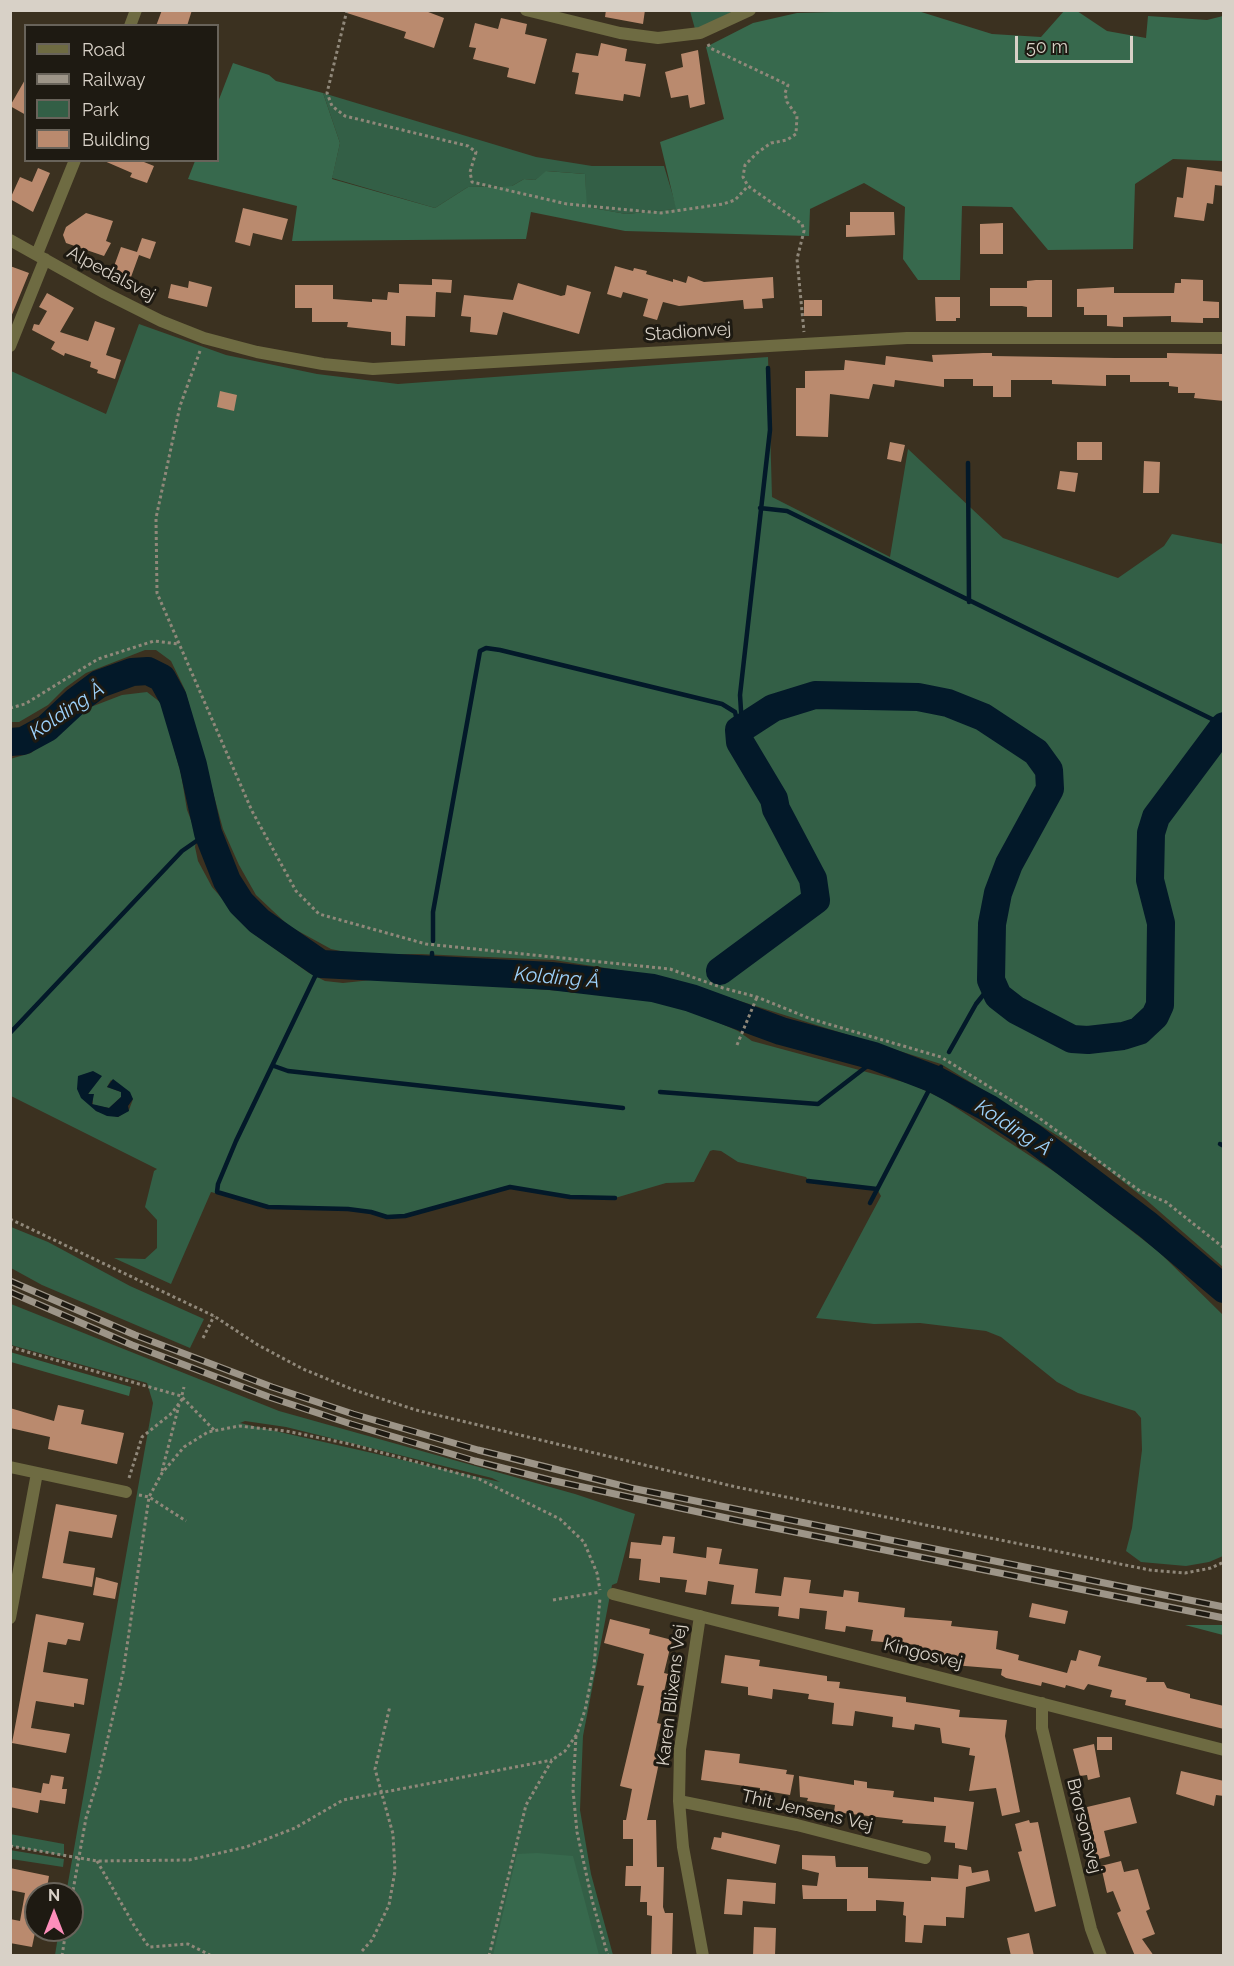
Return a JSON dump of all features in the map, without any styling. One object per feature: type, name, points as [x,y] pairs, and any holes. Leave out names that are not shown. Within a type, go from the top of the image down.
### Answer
[{"type":"street","points":[[526,10],[658,38],[700,33],[750,10]]},
{"type":"street","points":[[41,256],[74,162]]},
{"type":"street","name":"Alpedalsvej","points":[[10,240],[161,321]]},
{"type":"street","name":"Alpedalsvej","points":[[10,346],[41,256]]},
{"type":"street","name":"Stadionvej","points":[[161,321],[204,338],[256,352],[323,364],[373,369],[907,338],[1224,338]]},
{"type":"street","points":[[10,1467],[126,1492]]},
{"type":"street","points":[[10,1618],[37,1473]]},
{"type":"street","name":"Kingosvej","points":[[607,1593],[1224,1750]]},
{"type":"street","name":"Karen Blixens Vej","points":[[700,1616],[680,1749],[679,1801],[683,1846],[703,1956]]},
{"type":"street","name":"Brorsonsvej","points":[[1042,1703],[1042,1728],[1091,1929],[1101,1956]]},
{"type":"street","name":"Thit Jensens Vej","points":[[679,1801],[797,1825],[925,1858]]},
{"type":"path","points":[[347,10],[327,93],[332,106],[345,116],[468,146],[476,152],[470,172],[472,182],[567,204],[661,213],[723,204],[735,200],[748,186]]},
{"type":"path","points":[[700,33],[710,48],[788,85],[785,93],[787,102],[797,116],[796,134],[787,140],[771,142],[745,165],[743,177],[748,186],[802,224],[804,231],[796,259],[805,343]]},
{"type":"path","points":[[204,338],[180,406],[156,518],[157,593],[252,811],[296,891],[319,914],[426,944],[670,969],[723,988],[757,997],[811,1018],[950,1061],[1035,1115],[1140,1191],[1166,1202],[1223,1248]]},
{"type":"path","points":[[10,708],[25,704],[98,659],[153,641],[178,644]]},
{"type":"path","points":[[737,1045],[757,997]]},
{"type":"path","points":[[10,1219],[214,1316],[258,1345],[303,1369],[354,1390],[416,1410],[855,1513],[1150,1570],[1185,1573],[1211,1568],[1224,1562]]},
{"type":"path","points":[[203,1338],[214,1316]]},
{"type":"path","points":[[10,1347],[182,1397],[214,1430]]},
{"type":"path","points":[[162,1473],[184,1387]]},
{"type":"path","points":[[126,1492],[142,1437],[180,1403]]},
{"type":"path","points":[[75,1882],[86,1818],[99,1776],[123,1672],[149,1497],[162,1473],[184,1447],[214,1430],[239,1426],[286,1431],[350,1444],[479,1479],[560,1519],[584,1542],[607,1593],[594,1666],[577,1734],[573,1790],[577,1832],[608,1956]]},
{"type":"path","points":[[149,1497],[186,1521]]},
{"type":"path","points":[[553,1600],[607,1593]]},
{"type":"path","points":[[362,1951],[372,1940],[389,1905],[395,1871],[393,1834],[375,1769],[390,1706]]},
{"type":"path","points":[[10,1846],[97,1861],[189,1860],[246,1847],[295,1828],[343,1800],[552,1760],[565,1751],[577,1734]]},
{"type":"path","points":[[489,1956],[526,1805],[552,1760]]},
{"type":"path","points":[[97,1861],[149,1947],[188,1944],[210,1955]]},
{"type":"green space","points":[[690,11],[733,11],[711,24],[695,29]]},
{"type":"green space","points":[[918,11],[992,34],[1041,37],[1064,11],[1077,11],[1107,31],[1146,38],[1148,16],[1207,20],[1223,16],[1223,161],[1173,159],[1135,184],[1133,249],[1048,250],[1012,207],[962,206],[960,280],[918,280],[903,259],[905,207],[864,183],[810,209],[809,236],[625,231],[531,212],[526,239],[292,241],[297,206],[188,179],[195,162],[219,162],[219,99],[233,63],[269,75],[276,81],[323,93],[340,143],[332,179],[435,208],[468,187],[512,186],[524,179],[535,180],[546,171],[585,174],[587,207],[626,214],[676,209],[660,142],[724,119],[706,47],[753,23],[797,13]]},
{"type":"green space","points":[[323,93],[536,157],[592,166],[664,166],[677,209],[626,214],[586,207],[585,174],[547,171],[535,180],[524,179],[512,186],[468,187],[435,208],[332,178],[340,143]]},
{"type":"green space","points":[[139,324],[226,355],[317,374],[398,384],[768,357],[772,497],[890,557],[908,449],[1003,538],[1118,578],[1164,546],[1172,534],[1223,544],[1223,1267],[1144,1198],[1089,1155],[941,1064],[663,977],[554,960],[421,954],[355,954],[331,949],[289,926],[256,895],[239,865],[223,829],[185,690],[171,661],[156,650],[145,650],[86,673],[65,688],[48,705],[19,722],[11,722],[11,371],[106,414]]},
{"type":"green space","points":[[147,692],[160,702],[181,774],[187,810],[197,835],[195,847],[198,861],[212,887],[251,932],[309,973],[325,981],[343,983],[371,980],[432,981],[574,992],[661,1002],[701,1015],[738,1031],[752,1041],[911,1084],[941,1098],[1061,1176],[1159,1252],[1223,1315],[1223,1556],[1209,1562],[1186,1566],[1141,1562],[1126,1551],[1132,1528],[1142,1450],[1141,1418],[1135,1411],[1078,1393],[1057,1382],[1001,1337],[986,1331],[920,1323],[874,1324],[816,1318],[881,1196],[877,1189],[809,1181],[806,1177],[738,1162],[721,1151],[713,1150],[710,1151],[694,1182],[666,1183],[615,1198],[570,1197],[509,1187],[405,1216],[387,1217],[348,1209],[268,1207],[211,1192],[171,1284],[114,1258],[145,1259],[157,1248],[157,1220],[145,1207],[154,1171],[157,1169],[11,1096],[10,759],[31,753],[83,710],[122,695]],"holes":[[[78,1076],[91,1088],[88,1095],[92,1094],[93,1105],[109,1108],[122,1096],[121,1092],[107,1087],[111,1080],[133,1099],[129,1110],[118,1117],[96,1111]]]},
{"type":"green space","points":[[11,1227],[48,1242],[130,1286],[204,1319],[190,1348],[42,1285],[11,1268]]},
{"type":"green space","points":[[11,1304],[279,1411],[575,1494],[635,1514],[617,1583],[612,1585],[583,1736],[580,1810],[591,1874],[613,1955],[55,1955],[57,1942],[84,1942],[84,1882],[68,1882],[153,1403],[147,1383],[11,1345]],"holes":[[[245,1421],[286,1427],[492,1478],[500,1482],[240,1423]]]},
{"type":"green space","points":[[10,1352],[131,1387],[129,1396],[11,1362]]},
{"type":"green space","points":[[1185,1625],[1223,1625],[1223,1635]]},
{"type":"green space","points":[[10,1834],[64,1844],[64,1856],[11,1846]]},
{"type":"green space","points":[[10,1850],[64,1859],[63,1867],[11,1859]]},
{"type":"green space","points":[[517,1854],[573,1856],[599,1955],[493,1955]]},
{"type":"water","points":[[93,1071],[102,1076],[88,1094],[94,1094],[92,1104],[109,1108],[121,1097],[121,1092],[107,1087],[113,1079],[130,1092],[133,1099],[128,1106],[129,1111],[118,1117],[107,1116],[96,1111],[81,1098],[77,1089],[78,1076]]},
{"type":"building","points":[[162,10],[192,10],[188,24],[157,24]]},
{"type":"building","points":[[347,10],[423,10],[444,18],[434,48],[404,38],[406,32],[347,13]]},
{"type":"building","points":[[606,10],[645,10],[643,24],[605,17]]},
{"type":"building","points":[[501,18],[527,24],[525,34],[547,39],[535,84],[507,77],[509,68],[473,59],[476,48],[469,47],[475,23],[498,29]]},
{"type":"building","points":[[601,43],[627,49],[625,61],[646,64],[640,97],[624,94],[623,101],[575,94],[579,73],[572,72],[576,53],[598,56]]},
{"type":"building","points":[[698,50],[705,104],[690,108],[688,95],[671,98],[665,72],[683,67],[681,54]]},
{"type":"building","points":[[24,82],[24,114],[10,106]]},
{"type":"building","points":[[107,162],[144,162],[154,166],[147,183],[130,177],[132,173]]},
{"type":"building","points":[[1187,167],[1224,172],[1224,186],[1215,185],[1213,204],[1207,203],[1204,221],[1174,217],[1177,197],[1183,198]]},
{"type":"building","points":[[38,168],[50,173],[33,212],[10,199],[20,177],[32,182]]},
{"type":"building","points":[[243,208],[288,219],[282,240],[253,233],[250,246],[235,242]]},
{"type":"building","points":[[850,212],[894,212],[895,235],[846,237],[846,225],[850,225]]},
{"type":"building","points":[[86,213],[113,221],[106,241],[111,243],[104,256],[66,243],[63,235],[66,227]]},
{"type":"building","points":[[1003,223],[1003,254],[980,254],[980,224]]},
{"type":"building","points":[[142,238],[156,242],[150,259],[139,255],[131,277],[113,269],[121,247],[137,252]]},
{"type":"building","points":[[10,266],[29,273],[11,317],[10,317]]},
{"type":"building","points":[[615,266],[633,271],[634,268],[647,271],[646,274],[673,282],[673,279],[686,283],[688,276],[704,282],[773,277],[774,298],[762,299],[763,308],[744,309],[743,300],[679,306],[663,302],[657,320],[643,316],[648,299],[623,292],[621,298],[607,294]]},
{"type":"building","points":[[432,279],[452,280],[451,293],[436,292],[435,317],[406,316],[405,346],[391,345],[391,332],[347,327],[348,322],[312,322],[312,308],[295,308],[295,285],[333,285],[333,299],[372,302],[372,299],[387,300],[388,292],[399,293],[399,284],[432,285]]},
{"type":"building","points":[[1181,279],[1203,280],[1203,301],[1219,302],[1219,318],[1203,318],[1203,323],[1171,322],[1171,316],[1123,317],[1123,327],[1107,326],[1107,315],[1084,315],[1084,307],[1077,307],[1077,289],[1114,287],[1114,293],[1174,293],[1175,283],[1181,283]]},
{"type":"building","points":[[1052,280],[1052,317],[1027,317],[1027,307],[1022,306],[990,306],[990,288],[1027,288],[1027,281]]},
{"type":"building","points":[[189,281],[212,287],[207,307],[168,298],[171,284],[188,288]]},
{"type":"building","points":[[518,283],[561,296],[565,295],[567,285],[591,292],[579,334],[503,312],[497,335],[470,332],[471,317],[461,316],[464,295],[513,300]]},
{"type":"building","points":[[47,293],[74,308],[60,332],[88,341],[95,321],[115,328],[106,355],[121,360],[115,379],[97,373],[98,370],[90,367],[91,362],[65,353],[64,356],[51,349],[55,342],[32,330],[34,324],[39,325],[47,311],[39,307]]},
{"type":"building","points":[[935,297],[960,297],[960,318],[956,318],[956,321],[936,321]]},
{"type":"building","points":[[804,300],[822,300],[822,316],[804,316]]},
{"type":"building","points":[[992,353],[992,356],[1115,358],[1167,358],[1167,353],[1224,354],[1224,401],[1194,398],[1195,393],[1178,393],[1178,387],[1169,386],[1169,382],[1130,382],[1130,375],[1106,375],[1106,386],[1052,384],[1052,380],[1011,380],[1011,397],[993,397],[993,386],[973,386],[973,379],[944,379],[944,387],[895,380],[894,387],[873,384],[869,399],[830,394],[828,437],[796,436],[796,388],[805,388],[805,371],[844,370],[845,360],[885,365],[886,356],[933,362],[932,355]]},
{"type":"building","points":[[220,391],[237,395],[234,411],[217,407]]},
{"type":"building","points":[[890,442],[905,445],[901,462],[887,459]]},
{"type":"building","points":[[1077,442],[1102,442],[1102,460],[1077,460]]},
{"type":"building","points":[[1144,461],[1160,462],[1159,493],[1143,493]]},
{"type":"building","points":[[1060,471],[1078,473],[1075,492],[1057,489]]},
{"type":"building","points":[[58,1405],[84,1410],[81,1424],[124,1433],[117,1464],[48,1449],[50,1437],[10,1428],[10,1408],[54,1421]]},
{"type":"building","points":[[56,1504],[117,1515],[112,1538],[69,1531],[63,1563],[95,1568],[92,1587],[42,1578]]},
{"type":"building","points":[[663,1536],[675,1537],[673,1553],[706,1558],[707,1547],[722,1549],[719,1564],[758,1569],[755,1593],[781,1596],[784,1577],[811,1580],[809,1593],[843,1597],[844,1590],[859,1592],[858,1602],[905,1608],[904,1617],[952,1621],[951,1626],[998,1631],[996,1649],[1019,1655],[1018,1660],[1067,1673],[1071,1660],[1076,1661],[1079,1650],[1101,1656],[1098,1666],[1147,1678],[1146,1682],[1164,1682],[1167,1688],[1190,1694],[1190,1698],[1224,1706],[1224,1729],[1125,1705],[1126,1700],[1110,1697],[1112,1690],[1088,1684],[1084,1690],[1042,1682],[1041,1686],[1006,1678],[1001,1675],[1002,1669],[953,1665],[953,1657],[918,1654],[919,1645],[871,1641],[873,1630],[846,1626],[845,1632],[825,1629],[827,1611],[800,1608],[799,1619],[778,1616],[779,1607],[731,1604],[734,1585],[708,1581],[706,1595],[685,1592],[687,1580],[660,1577],[660,1583],[639,1580],[641,1559],[629,1558],[631,1542],[661,1545]]},
{"type":"building","points":[[96,1577],[118,1583],[115,1599],[93,1595]]},
{"type":"building","points":[[1032,1603],[1068,1611],[1065,1624],[1029,1617]]},
{"type":"building","points":[[36,1614],[84,1623],[80,1641],[68,1639],[66,1645],[48,1642],[43,1672],[88,1679],[84,1705],[74,1703],[74,1707],[36,1701],[31,1728],[70,1734],[66,1753],[12,1743]]},
{"type":"building","points":[[610,1619],[650,1629],[649,1634],[672,1640],[664,1673],[668,1674],[657,1723],[661,1724],[655,1752],[661,1753],[647,1820],[656,1820],[657,1867],[664,1867],[663,1907],[665,1913],[673,1913],[672,1956],[651,1956],[652,1916],[647,1915],[647,1902],[640,1902],[641,1886],[625,1886],[626,1866],[633,1866],[633,1839],[623,1839],[623,1820],[626,1820],[632,1789],[620,1786],[644,1686],[637,1685],[644,1654],[604,1643]]},
{"type":"building","points":[[725,1655],[760,1660],[759,1666],[827,1676],[827,1681],[840,1682],[839,1688],[906,1697],[906,1702],[960,1710],[959,1717],[1007,1720],[1005,1736],[1020,1812],[1002,1816],[996,1788],[969,1791],[975,1756],[969,1755],[970,1748],[942,1743],[940,1728],[915,1724],[914,1730],[892,1727],[893,1717],[855,1711],[853,1726],[832,1724],[834,1703],[808,1699],[809,1694],[773,1689],[772,1699],[748,1695],[748,1687],[721,1683]]},
{"type":"building","points":[[1097,1737],[1112,1737],[1112,1750],[1097,1750]]},
{"type":"building","points":[[1094,1744],[1100,1777],[1088,1780],[1087,1775],[1080,1776],[1073,1749]]},
{"type":"building","points":[[705,1750],[740,1754],[739,1763],[787,1770],[786,1774],[794,1775],[790,1795],[760,1790],[760,1788],[701,1780]]},
{"type":"building","points":[[1181,1771],[1224,1781],[1224,1796],[1216,1795],[1214,1806],[1176,1794]]},
{"type":"building","points":[[51,1775],[64,1777],[62,1789],[67,1789],[65,1804],[40,1800],[38,1813],[10,1807],[10,1787],[41,1793],[43,1783],[49,1784]]},
{"type":"building","points":[[799,1776],[854,1785],[854,1780],[867,1782],[867,1788],[894,1791],[893,1797],[934,1802],[934,1797],[974,1802],[967,1850],[955,1848],[955,1843],[944,1842],[946,1826],[902,1823],[903,1820],[834,1812],[835,1805],[807,1801],[808,1798],[800,1797]]},
{"type":"building","points":[[1130,1797],[1137,1823],[1104,1831],[1110,1856],[1099,1859],[1098,1855],[1094,1856],[1091,1839],[1094,1838],[1087,1807]]},
{"type":"building","points":[[1029,1820],[1030,1823],[1038,1822],[1056,1906],[1035,1912],[1018,1852],[1022,1851],[1015,1824]]},
{"type":"building","points":[[722,1832],[780,1845],[776,1864],[711,1849],[714,1837],[721,1838]]},
{"type":"building","points":[[802,1855],[835,1856],[836,1867],[868,1867],[868,1878],[931,1881],[931,1877],[958,1879],[959,1865],[971,1867],[972,1873],[988,1870],[990,1881],[966,1887],[964,1918],[946,1917],[946,1926],[924,1925],[922,1943],[905,1942],[904,1902],[876,1900],[876,1911],[847,1911],[847,1899],[803,1899],[802,1885],[817,1886],[819,1873],[802,1869]]},
{"type":"building","points":[[1121,1861],[1124,1872],[1138,1869],[1150,1909],[1146,1911],[1155,1934],[1142,1939],[1154,1956],[1135,1956],[1117,1913],[1121,1911],[1113,1891],[1107,1893],[1101,1866]]},
{"type":"building","points":[[10,1868],[49,1876],[48,1882],[24,1882],[24,1893],[10,1890]]},
{"type":"building","points":[[727,1879],[776,1883],[775,1904],[743,1901],[742,1915],[724,1914]]},
{"type":"building","points":[[24,1899],[24,1942],[33,1942],[32,1947],[10,1943],[10,1919],[20,1921]]},
{"type":"building","points":[[754,1927],[776,1928],[775,1956],[753,1956]]},
{"type":"building","points":[[1029,1933],[1034,1956],[1011,1956],[1007,1938]]},
{"type":"waterway","points":[[742,726],[740,695],[770,430],[768,368]]},
{"type":"waterway","points":[[968,463],[969,602]]},
{"type":"waterway","points":[[760,508],[787,511],[1224,725]]},
{"type":"waterway","points":[[433,941],[433,912],[480,651],[486,648],[500,650],[722,704],[735,712],[739,729]]},
{"type":"waterway","name":"Kolding Å","points":[[10,742],[23,741],[47,728],[76,701],[99,684],[132,672],[148,671],[162,678],[173,698],[193,765],[208,833],[227,881],[241,903],[259,921],[321,964],[551,976],[653,988],[691,998],[781,1031],[874,1056],[934,1079],[988,1108],[1032,1137],[1148,1225],[1224,1289]]},
{"type":"waterway","points":[[720,971],[816,900],[813,879],[776,809],[774,799],[740,742],[739,730],[773,708],[815,695],[918,697],[948,703],[983,717],[1036,752],[1049,770],[1050,789],[1009,864],[998,893],[992,924],[991,980],[998,996],[1016,1010],[1072,1039],[1088,1040],[1123,1036],[1139,1031],[1155,1016],[1160,1005],[1161,923],[1150,880],[1151,833],[1156,817],[1224,726]]},
{"type":"waterway","points":[[10,1033],[182,851],[208,833]]},
{"type":"waterway","points":[[432,953],[432,968]]},
{"type":"waterway","points":[[321,964],[236,1141],[218,1184],[217,1192],[268,1207],[348,1209],[387,1217],[405,1216],[510,1187],[570,1197],[615,1198]]},
{"type":"waterway","points":[[949,1052],[976,1004],[992,984]]},
{"type":"waterway","points":[[660,1092],[818,1104],[866,1067],[874,1056]]},
{"type":"waterway","points":[[274,1066],[288,1071],[623,1108]]},
{"type":"waterway","points":[[870,1203],[941,1067]]},
{"type":"waterway","points":[[1220,1144],[1224,1146]]},
{"type":"waterway","points":[[808,1181],[877,1189]]},
{"type":"railway","points":[[10,1281],[135,1335],[272,1387],[353,1414],[478,1450],[631,1488],[1224,1607]]},
{"type":"railway","points":[[10,1292],[132,1345],[269,1397],[475,1461],[550,1480],[745,1522],[1224,1618]]}]
